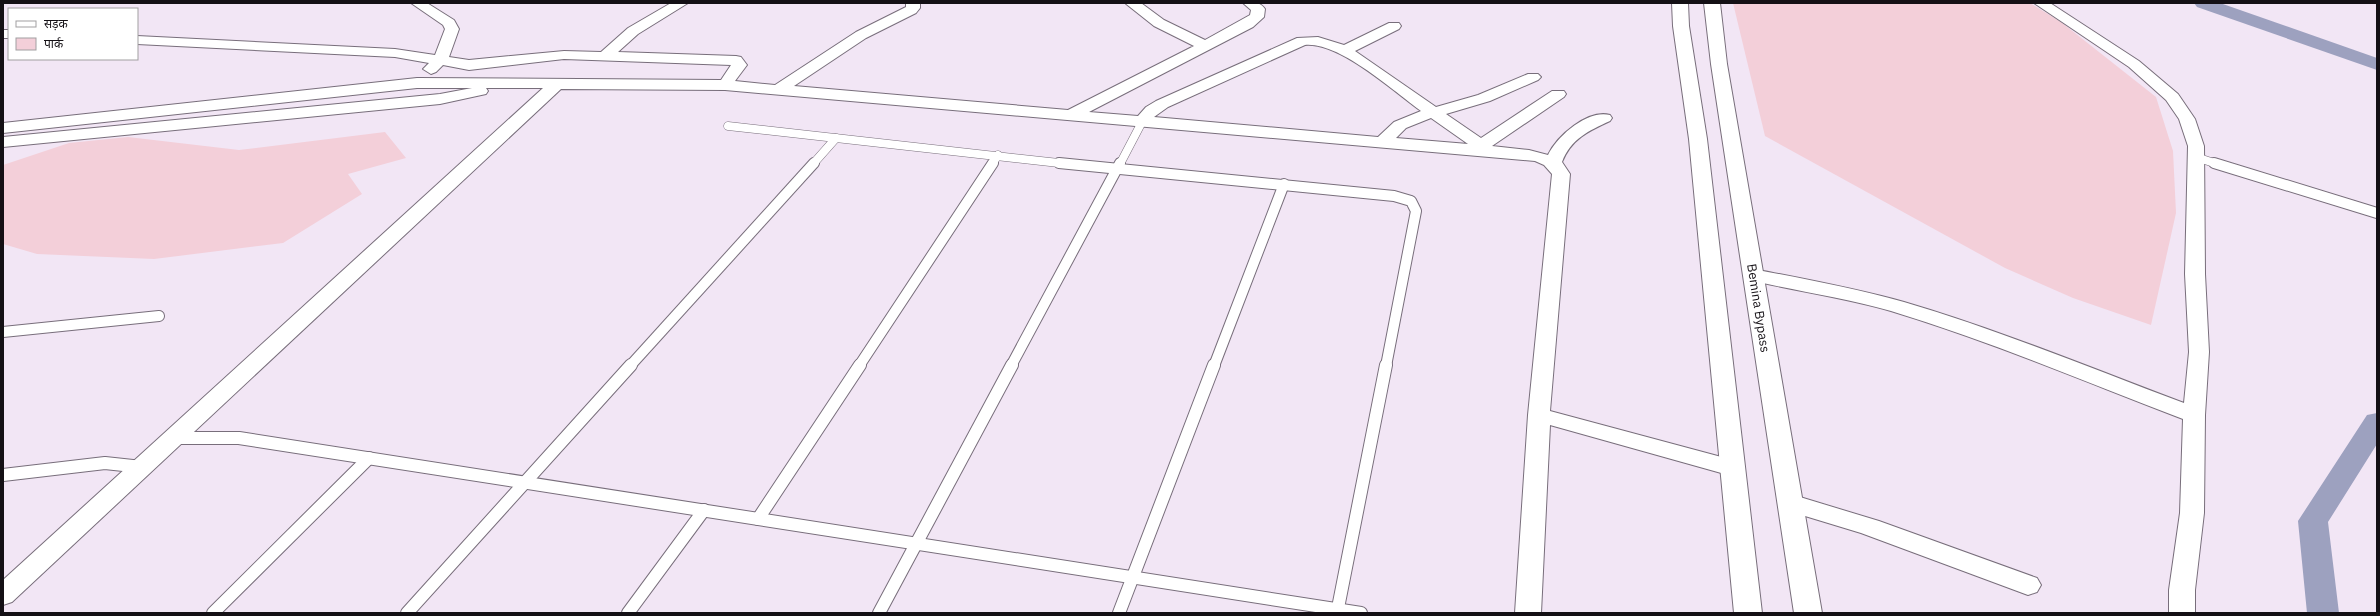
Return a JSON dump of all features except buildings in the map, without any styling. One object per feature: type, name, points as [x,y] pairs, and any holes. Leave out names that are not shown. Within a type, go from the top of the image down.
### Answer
[{"type":"highway","points":[[1680,3],[1681,26],[1698,140],[1748,613]]},
{"type":"highway","name":"Bemina Bypass","points":[[1712,3],[1719,64],[1808,613]]},
{"type":"street","points":[[417,83],[440,60],[452,28],[449,23],[418,3]]},
{"type":"street","points":[[606,55],[633,30],[681,3]]},
{"type":"street","points":[[779,89],[861,35],[911,10],[913,8],[913,3]]},
{"type":"street","points":[[1132,3],[1159,24],[1205,46]]},
{"type":"street","points":[[1067,116],[1205,46],[1258,17],[1258,9],[1250,3]]},
{"type":"street","points":[[2041,3],[2134,64],[2172,97],[2187,119],[2196,146],[2195,274],[2199,352],[2194,415],[2192,513],[2182,590],[2182,613]]},
{"type":"street","points":[[1344,51],[1394,26]]},
{"type":"street","points":[[138,40],[395,53],[458,64],[480,64],[551,56],[606,55],[736,60],[739,65],[725,85]]},
{"type":"street","points":[[1142,122],[1152,110],[1162,104],[1302,41],[1317,41],[1344,51],[1391,80],[1432,112],[1485,148]]},
{"type":"street","points":[[1382,142],[1400,125],[1432,112],[1484,98],[1533,77]]},
{"type":"street","points":[[3,128],[417,83],[725,85],[1067,116],[1382,142],[1485,148],[1526,155],[1553,163],[1560,168],[1561,174],[1539,415],[1528,613]]},
{"type":"street","points":[[3,142],[440,99],[522,83]]},
{"type":"street","points":[[3,596],[558,83]]},
{"type":"street","points":[[1485,148],[1558,94]]},
{"type":"street","points":[[1553,163],[1563,140],[1604,118]]},
{"type":"street","points":[[1753,275],[1843,293],[1898,307],[2001,342],[2194,415]]},
{"type":"street","points":[[1539,415],[1732,468]]},
{"type":"street","points":[[1790,503],[1878,530],[2028,585]]},
{"type":"lane","points":[[879,613],[918,544],[1142,122]]},
{"type":"lane","points":[[728,126],[1117,169],[1284,184],[1394,196],[1410,201],[1416,211],[1337,611]]},
{"type":"lane","points":[[407,613],[523,482],[836,138]]},
{"type":"lane","points":[[758,519],[998,155]]},
{"type":"lane","points":[[2196,157],[2377,213]]},
{"type":"lane","points":[[1119,613],[1284,184]]},
{"type":"lane","points":[[3,332],[159,316]]},
{"type":"lane","points":[[174,438],[239,438],[1133,577],[1337,611],[1361,613]]},
{"type":"lane","points":[[213,613],[370,458]]},
{"type":"lane","points":[[3,474],[105,463],[143,467]]},
{"type":"lane","points":[[628,613],[704,510]]},
{"type":"green space","points":[[1733,3],[2030,3],[2061,22],[2156,97],[2173,151],[2176,213],[2151,325],[2073,298],[2005,268],[1765,136]]},
{"type":"green space","points":[[385,132],[406,158],[348,174],[362,194],[283,243],[154,259],[37,254],[3,244],[3,165],[69,143],[128,137],[239,150]]},
{"type":"waterway","points":[[2203,3],[2377,64]]},
{"type":"waterway","points":[[2323,613],[2313,521],[2377,422]]}]
